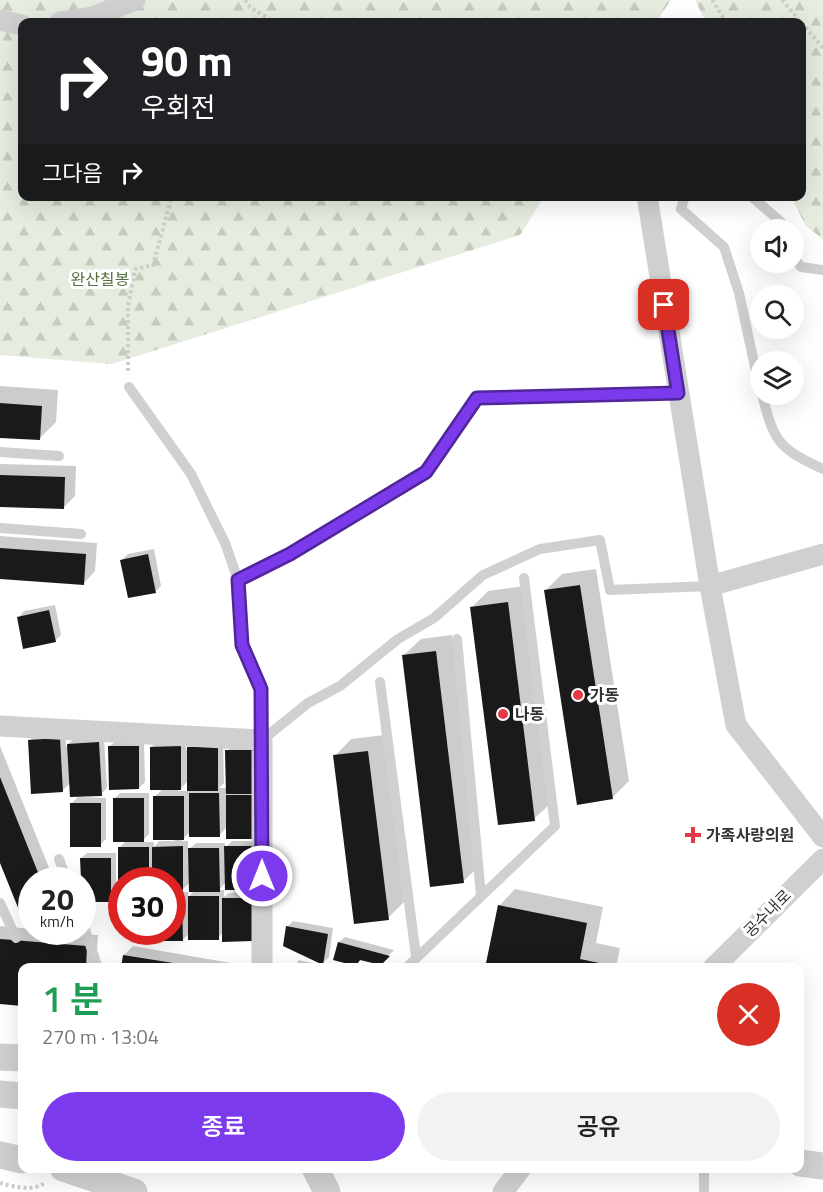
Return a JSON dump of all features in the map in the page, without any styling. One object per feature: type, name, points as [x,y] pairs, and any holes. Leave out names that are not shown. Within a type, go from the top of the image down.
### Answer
[{"type":"street","points":[[86,18],[135,0]]},
{"type":"street","points":[[0,20],[18,24]]},
{"type":"street","points":[[648,201],[710,586],[736,724],[823,837]]},
{"type":"street","points":[[710,586],[823,554]]},
{"type":"street","points":[[0,726],[262,740],[262,963]]},
{"type":"street","name":"공수내로","points":[[718,963],[823,859]]},
{"type":"street","points":[[0,1057],[18,1058]]},
{"type":"street","points":[[0,1155],[18,1159]]},
{"type":"street","points":[[804,1164],[823,1166]]},
{"type":"street","points":[[78,1173],[134,1192]]},
{"type":"street","points":[[318,1173],[327,1192]]},
{"type":"street","points":[[503,1192],[517,1173]]},
{"type":"lane","points":[[683,201],[681,209],[724,247],[739,293],[752,351]]},
{"type":"lane","points":[[757,201],[778,219]]},
{"type":"lane","points":[[804,267],[823,270]]},
{"type":"lane","points":[[129,387],[191,474],[212,512],[238,580],[242,645],[261,689],[262,740]]},
{"type":"lane","points":[[238,580],[290,554],[426,472],[477,398],[678,393]]},
{"type":"lane","points":[[765,405],[771,431],[790,454],[823,469]]},
{"type":"lane","points":[[0,452],[58,456]]},
{"type":"lane","points":[[0,528],[81,534]]},
{"type":"lane","points":[[262,740],[308,703],[340,686],[399,639],[434,618],[483,575],[540,549],[600,540],[610,590],[710,586]]},
{"type":"lane","points":[[410,963],[555,826],[524,578]]},
{"type":"lane","points":[[457,639],[481,895]]},
{"type":"lane","points":[[380,682],[416,956]]},
{"type":"lane","points":[[59,859],[62,867]]},
{"type":"lane","points":[[0,903],[16,938]]},
{"type":"lane","points":[[90,945],[96,963]]},
{"type":"lane","points":[[704,1173],[704,1192]]},
{"type":"path","points":[[245,0],[250,7],[268,18]]},
{"type":"path","points":[[712,0],[723,18]]},
{"type":"path","points":[[782,0],[797,18]]},
{"type":"path","points":[[806,28],[823,48]]},
{"type":"path","points":[[129,387],[130,291],[135,269],[153,265],[171,201]]},
{"type":"green space","name":"완산칠봉","points":[[0,0],[671,0],[659,18],[18,18],[18,201],[541,201],[520,235],[112,364],[0,355]]},
{"type":"green space","points":[[695,0],[823,0],[823,239],[806,226],[793,201],[806,201],[806,18],[704,18]]},
{"type":"building","points":[[0,403],[42,406],[40,440],[0,438]]},
{"type":"building","points":[[0,475],[65,477],[64,509],[0,507]]},
{"type":"building","points":[[0,548],[86,554],[84,585],[0,579]]},
{"type":"building","points":[[148,554],[156,593],[128,598],[120,560]]},
{"type":"building","name":"가동","points":[[580,585],[613,799],[577,805],[544,590]]},
{"type":"building","name":"나동","points":[[508,602],[535,821],[498,825],[470,607]]},
{"type":"building","points":[[49,610],[56,642],[23,649],[17,617]]},
{"type":"building","points":[[436,651],[464,883],[430,887],[402,655]]},
{"type":"building","points":[[60,738],[63,792],[31,794],[28,740]]},
{"type":"building","points":[[99,742],[102,796],[70,797],[67,744]]},
{"type":"building","points":[[108,746],[139,746],[139,789],[109,790]]},
{"type":"building","points":[[181,746],[181,790],[150,790],[150,747]]},
{"type":"building","points":[[187,747],[218,747],[218,791],[187,791]]},
{"type":"building","points":[[225,750],[256,750],[257,794],[226,794]]},
{"type":"building","points":[[368,751],[389,920],[354,924],[333,755]]},
{"type":"building","points":[[0,777],[36,867],[18,867],[18,908],[0,863]]},
{"type":"building","points":[[189,793],[219,793],[220,837],[189,837]]},
{"type":"building","points":[[226,795],[257,795],[257,839],[226,839]]},
{"type":"building","points":[[153,796],[184,796],[184,840],[153,840]]},
{"type":"building","points":[[113,798],[144,798],[144,842],[113,842]]},
{"type":"building","points":[[70,803],[101,803],[101,847],[70,847]]},
{"type":"building","points":[[183,846],[183,867],[152,867],[152,847]]},
{"type":"building","points":[[224,846],[255,846],[256,890],[225,890]]},
{"type":"building","points":[[118,847],[149,847],[149,867],[118,867]]},
{"type":"building","points":[[188,848],[219,848],[220,892],[189,892]]},
{"type":"building","points":[[80,858],[111,858],[111,867],[108,867],[108,902],[96,902],[96,867],[80,867]]},
{"type":"building","points":[[188,896],[219,896],[219,940],[188,940]]},
{"type":"building","points":[[222,898],[253,898],[253,941],[222,942]]},
{"type":"building","points":[[498,905],[587,923],[580,959],[599,963],[486,963]]},
{"type":"building","points":[[286,926],[328,934],[323,963],[283,946]]},
{"type":"building","points":[[0,939],[18,940],[18,945],[87,946],[86,963],[18,963],[18,1006],[0,1004]]},
{"type":"building","points":[[338,942],[390,956],[383,963],[360,960],[358,963],[344,963],[333,960]]},
{"type":"building","points":[[123,955],[173,963],[122,963]]},
{"type":"place","name":"가동","points":[[578,695]]},
{"type":"place","name":"나동","points":[[503,714]]},
{"type":"place","name":"가족사랑의원","points":[[693,835]]},
{"type":"route","points":[[262,876],[261,689],[242,645],[238,580],[290,554],[426,472],[477,398],[678,393],[664,305]]}]
